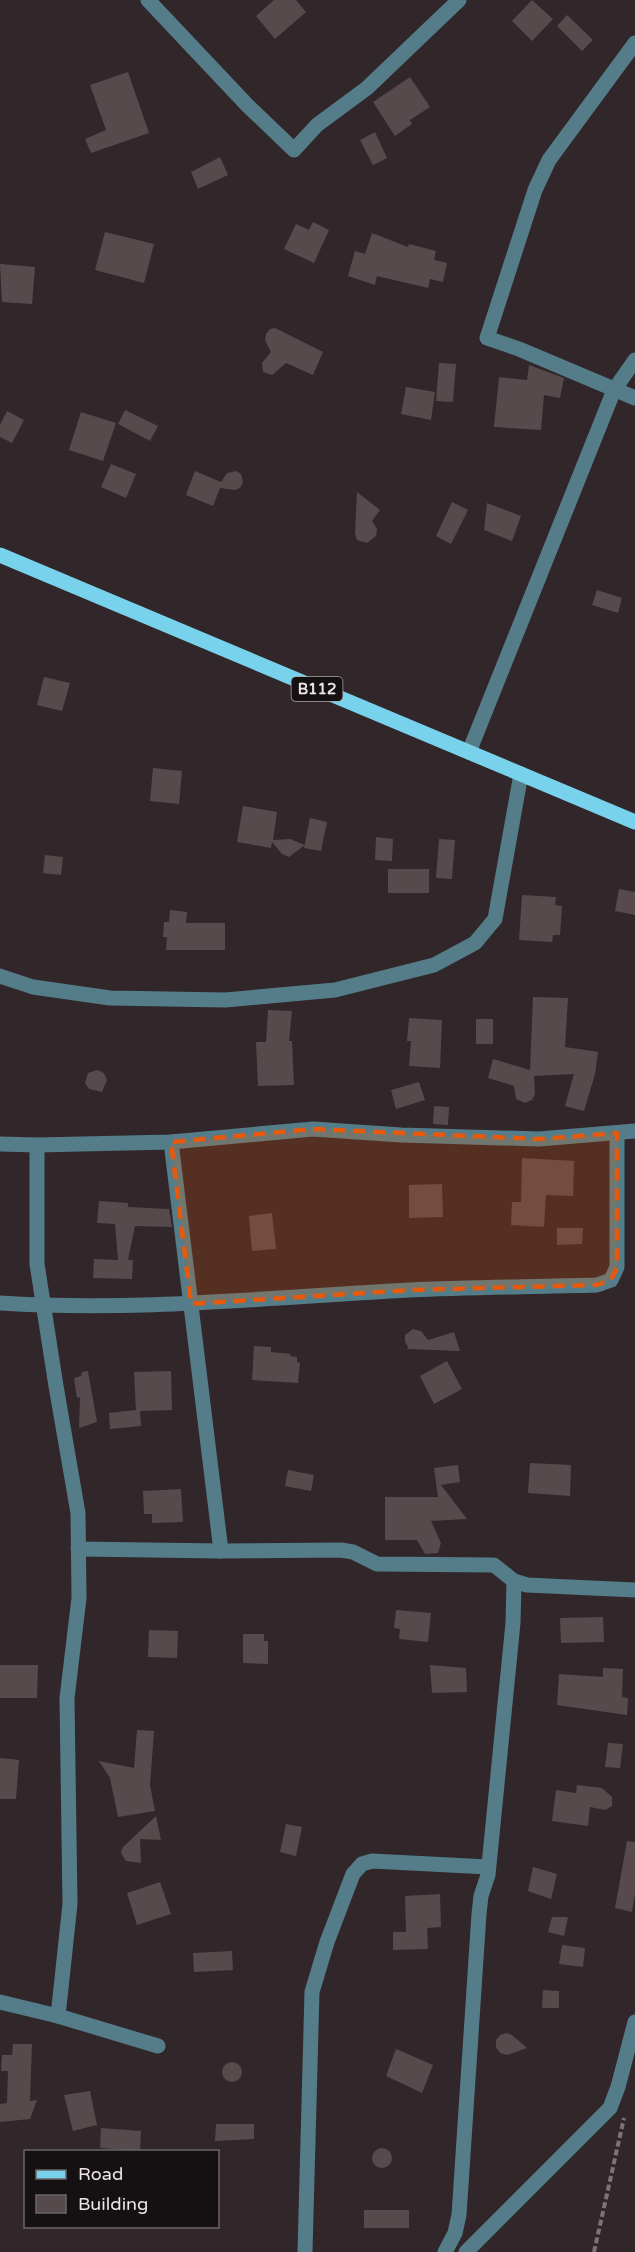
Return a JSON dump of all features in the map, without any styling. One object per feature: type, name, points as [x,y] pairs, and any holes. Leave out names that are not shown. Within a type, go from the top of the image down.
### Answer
[{"type":"main road","name":"B112","points":[[1,558],[635,822]]},
{"type":"street","points":[[148,0],[294,150],[317,125],[367,88],[459,0]]},
{"type":"street","points":[[635,43],[549,160],[535,190],[487,338],[519,348],[635,398]]},
{"type":"street","points":[[469,752],[614,390],[635,360]]},
{"type":"street","points":[[0,976],[33,987],[110,998],[225,1000],[335,990],[434,965],[476,944],[495,919],[521,774]]},
{"type":"street","points":[[0,1144],[171,1142],[313,1130],[539,1139],[635,1131]]},
{"type":"street","points":[[0,1303],[44,1306],[191,1304],[411,1290],[597,1285],[611,1280],[617,1267],[617,1133]]},
{"type":"street","points":[[171,1142],[221,1551]]},
{"type":"street","points":[[36,1145],[37,1264],[78,1513],[79,1598],[67,1698],[70,1904],[58,2016]]},
{"type":"street","points":[[78,1549],[341,1550],[353,1552],[377,1564],[494,1565],[514,1581],[526,1585],[635,1590]]},
{"type":"street","points":[[445,2252],[455,2233],[459,2215],[479,1914],[488,1867],[513,1623],[514,1581]]},
{"type":"street","points":[[305,2252],[312,1992],[327,1942],[353,1874],[362,1864],[372,1861],[488,1867]]},
{"type":"street","points":[[0,2002],[58,2016],[158,2046]]},
{"type":"street","points":[[466,2252],[610,2108],[618,2087],[635,2022]]},
{"type":"path","points":[[594,2252],[624,2118]]},
{"type":"highlighted area","points":[[313,1129],[539,1139],[617,1133],[617,1267],[611,1280],[597,1285],[411,1290],[191,1304],[171,1142]]},
{"type":"building","points":[[274,0],[296,0],[306,12],[275,39],[256,16]]},
{"type":"building","points":[[532,0],[553,19],[532,41],[512,21]]},
{"type":"building","points":[[567,15],[593,40],[582,51],[557,26]]},
{"type":"building","points":[[128,72],[149,133],[91,153],[85,139],[106,130],[90,85]]},
{"type":"building","points":[[410,77],[430,107],[410,120],[412,124],[395,136],[373,102]]},
{"type":"building","points":[[375,132],[387,158],[373,165],[360,140]]},
{"type":"building","points":[[220,157],[228,175],[198,189],[191,172]]},
{"type":"building","points":[[313,222],[329,230],[314,263],[284,249],[296,224],[309,230]]},
{"type":"building","points":[[105,232],[154,244],[144,283],[95,270]]},
{"type":"building","points":[[372,233],[408,247],[409,244],[436,251],[434,260],[447,263],[443,282],[430,279],[428,288],[377,276],[375,285],[348,276],[355,251],[365,254]]},
{"type":"building","points":[[0,264],[35,267],[32,304],[2,302]]},
{"type":"building","points":[[275,328],[323,352],[313,375],[286,363],[272,375],[263,372],[262,363],[271,352],[265,340],[266,334],[270,329]]},
{"type":"building","points":[[439,363],[456,364],[453,402],[436,401]]},
{"type":"building","points":[[529,365],[564,378],[560,398],[544,395],[541,430],[494,427],[499,377],[527,380]]},
{"type":"building","points":[[406,387],[435,392],[431,420],[401,414]]},
{"type":"building","points":[[125,410],[158,426],[150,441],[118,424]]},
{"type":"building","points":[[7,411],[24,420],[12,443],[0,437],[0,425]]},
{"type":"building","points":[[81,412],[116,423],[103,461],[69,450]]},
{"type":"building","points":[[111,464],[136,474],[126,498],[101,487]]},
{"type":"building","points":[[195,471],[221,482],[227,473],[236,471],[241,474],[243,482],[240,488],[234,490],[220,488],[213,506],[186,495]]},
{"type":"building","points":[[357,492],[380,510],[372,521],[377,529],[376,536],[367,543],[357,540],[355,533]]},
{"type":"building","points":[[452,502],[468,510],[451,544],[436,536]]},
{"type":"building","points":[[487,503],[521,516],[512,541],[484,530]]},
{"type":"building","points":[[597,590],[622,598],[618,613],[592,605]]},
{"type":"building","points":[[44,677],[70,683],[62,711],[37,705]]},
{"type":"building","points":[[153,768],[182,771],[179,804],[150,801]]},
{"type":"building","points":[[243,806],[277,812],[273,840],[290,839],[305,845],[289,857],[282,854],[272,842],[271,848],[237,842]]},
{"type":"building","points":[[310,818],[327,822],[321,851],[304,848]]},
{"type":"building","points":[[376,837],[393,839],[392,861],[375,860]]},
{"type":"building","points":[[439,839],[455,840],[452,879],[436,878]]},
{"type":"building","points":[[45,855],[63,857],[61,875],[43,873]]},
{"type":"building","points":[[388,869],[429,869],[429,893],[388,893]]},
{"type":"building","points":[[619,889],[635,892],[635,915],[615,911]]},
{"type":"building","points":[[522,895],[556,897],[555,905],[562,906],[560,935],[553,935],[552,942],[519,940]]},
{"type":"building","points":[[170,910],[187,912],[186,923],[225,923],[225,950],[166,950],[167,937],[163,937],[164,922],[169,922]]},
{"type":"building","points":[[533,997],[568,998],[565,1047],[598,1052],[595,1074],[584,1111],[565,1106],[574,1074],[534,1076],[535,1094],[532,1100],[525,1103],[516,1099],[514,1086],[488,1078],[493,1059],[530,1070]]},
{"type":"building","points":[[268,1010],[292,1011],[289,1041],[292,1041],[294,1085],[258,1086],[256,1042],[266,1042]]},
{"type":"building","points":[[409,1018],[442,1020],[440,1068],[409,1066],[411,1041],[407,1041]]},
{"type":"building","points":[[476,1019],[493,1019],[493,1044],[476,1044]]},
{"type":"building","points":[[97,1070],[104,1073],[107,1080],[102,1092],[89,1089],[85,1083],[88,1073]]},
{"type":"building","points":[[419,1082],[425,1100],[396,1109],[391,1090]]},
{"type":"building","points":[[434,1106],[449,1107],[448,1125],[433,1124]]},
{"type":"building","points":[[522,1158],[574,1161],[573,1196],[546,1195],[544,1227],[511,1225],[512,1202],[521,1202]]},
{"type":"building","points":[[442,1184],[443,1217],[409,1218],[409,1185]]},
{"type":"building","points":[[99,1201],[128,1203],[128,1207],[169,1209],[172,1227],[135,1226],[128,1260],[133,1260],[132,1279],[93,1278],[94,1259],[118,1260],[115,1224],[97,1223]]},
{"type":"building","points":[[272,1213],[276,1249],[252,1251],[249,1216]]},
{"type":"building","points":[[557,1228],[583,1228],[582,1244],[557,1245]]},
{"type":"building","points":[[413,1329],[421,1331],[428,1340],[454,1332],[460,1351],[407,1349],[405,1335]]},
{"type":"building","points":[[254,1346],[271,1347],[271,1352],[291,1354],[290,1356],[297,1357],[297,1362],[300,1363],[298,1383],[252,1380]]},
{"type":"building","points":[[447,1361],[462,1389],[434,1404],[420,1376]]},
{"type":"building","points":[[88,1371],[97,1422],[79,1428],[80,1397],[77,1398],[74,1378]]},
{"type":"building","points":[[171,1371],[172,1410],[140,1411],[141,1426],[110,1429],[109,1413],[136,1410],[134,1372]]},
{"type":"building","points":[[530,1463],[571,1465],[570,1496],[528,1493]]},
{"type":"building","points":[[458,1465],[460,1482],[441,1485],[467,1519],[431,1521],[441,1543],[438,1553],[425,1554],[417,1540],[385,1540],[385,1497],[438,1497],[434,1468]]},
{"type":"building","points":[[288,1470],[314,1475],[311,1491],[285,1486]]},
{"type":"building","points":[[181,1489],[183,1522],[152,1523],[152,1514],[144,1514],[143,1491]]},
{"type":"building","points":[[396,1610],[431,1613],[428,1642],[399,1639],[400,1629],[394,1628]]},
{"type":"building","points":[[603,1617],[604,1642],[561,1643],[560,1618]]},
{"type":"building","points":[[149,1630],[178,1631],[177,1658],[148,1657]]},
{"type":"building","points":[[243,1634],[264,1634],[264,1641],[268,1641],[268,1664],[243,1663]]},
{"type":"building","points":[[0,1665],[38,1665],[37,1698],[0,1698]]},
{"type":"building","points":[[430,1665],[466,1668],[467,1692],[432,1693]]},
{"type":"building","points":[[603,1668],[623,1669],[622,1697],[628,1698],[627,1715],[557,1705],[559,1674],[603,1677]]},
{"type":"building","points":[[137,1730],[154,1731],[150,1785],[155,1811],[118,1817],[110,1778],[99,1761],[134,1768]]},
{"type":"building","points":[[608,1743],[623,1744],[620,1768],[605,1767]]},
{"type":"building","points":[[0,1758],[19,1760],[16,1799],[0,1799]]},
{"type":"building","points":[[577,1785],[602,1788],[612,1797],[612,1806],[605,1810],[590,1807],[588,1826],[552,1821],[556,1790],[576,1793]]},
{"type":"building","points":[[156,1816],[161,1840],[140,1839],[141,1863],[126,1861],[121,1853],[123,1847]]},
{"type":"building","points":[[286,1824],[302,1827],[296,1856],[280,1852]]},
{"type":"building","points":[[627,1841],[635,1842],[635,1893],[632,1912],[615,1908]]},
{"type":"building","points":[[533,1867],[557,1874],[551,1899],[528,1891]]},
{"type":"building","points":[[160,1882],[171,1914],[137,1925],[127,1893]]},
{"type":"building","points":[[440,1894],[441,1927],[427,1928],[428,1949],[393,1950],[393,1932],[406,1932],[405,1896]]},
{"type":"building","points":[[552,1917],[568,1917],[564,1936],[548,1932]]},
{"type":"building","points":[[562,1945],[585,1948],[583,1967],[559,1964]]},
{"type":"building","points":[[232,1951],[233,1970],[194,1972],[193,1953]]},
{"type":"building","points":[[543,1990],[559,1991],[559,2008],[542,2008]]},
{"type":"building","points":[[506,2033],[512,2035],[527,2048],[507,2055],[500,2053],[496,2047],[496,2040],[500,2035]]},
{"type":"building","points":[[13,2044],[32,2044],[30,2101],[37,2100],[30,2119],[0,2122],[0,2104],[7,2103],[8,2071],[1,2071],[2,2055],[12,2055]]},
{"type":"building","points":[[396,2049],[433,2065],[422,2093],[386,2076]]},
{"type":"building","points":[[232,2062],[239,2065],[242,2072],[239,2079],[232,2082],[225,2079],[222,2072],[225,2065]]},
{"type":"building","points":[[90,2091],[97,2125],[73,2131],[64,2095]]},
{"type":"building","points":[[216,2124],[254,2124],[254,2139],[215,2141]]},
{"type":"building","points":[[101,2128],[141,2131],[140,2150],[100,2148]]},
{"type":"building","points":[[382,2148],[389,2151],[392,2158],[389,2165],[382,2168],[375,2165],[372,2158],[375,2151]]},
{"type":"building","points":[[364,2210],[409,2210],[409,2228],[364,2228]]}]
